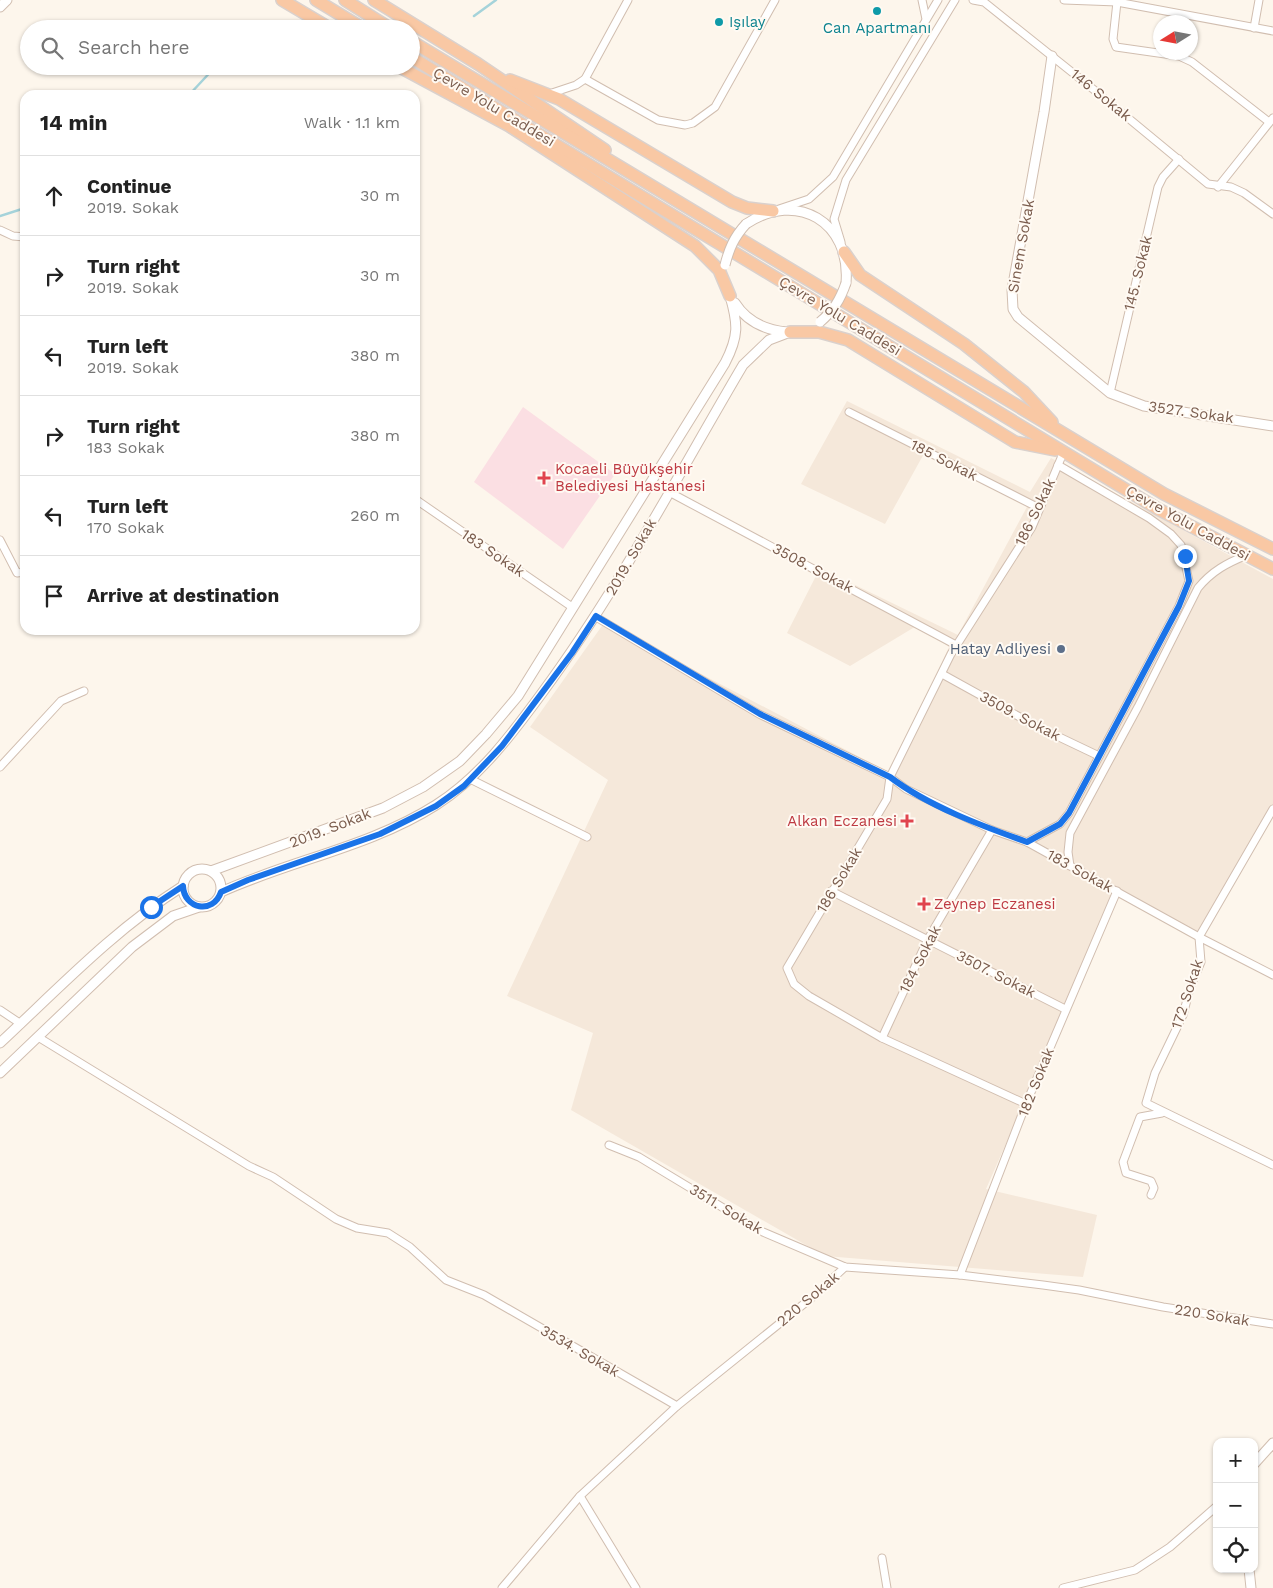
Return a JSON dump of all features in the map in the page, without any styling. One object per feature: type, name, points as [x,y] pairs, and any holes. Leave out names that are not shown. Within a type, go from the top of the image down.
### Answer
[{"type":"highway","points":[[282,0],[316,20]]},
{"type":"highway","points":[[316,0],[349,20]]},
{"type":"highway","points":[[345,0],[377,20]]},
{"type":"highway","points":[[374,0],[406,20]]},
{"type":"highway","points":[[420,29],[489,72],[725,230]]},
{"type":"highway","name":"Çevre Yolu Caddesi","points":[[420,47],[1164,494],[1273,549]]},
{"type":"highway","name":"Çevre Yolu Caddesi","points":[[420,62],[1158,509],[1273,569]]},
{"type":"highway","points":[[489,72],[559,99],[732,202],[747,208],[773,210]]},
{"type":"highway","points":[[415,75],[642,196]]},
{"type":"highway","points":[[511,127],[695,246],[719,270],[730,296]]},
{"type":"highway","points":[[844,252],[860,275],[964,344],[1024,392],[1060,431]]},
{"type":"highway","points":[[790,332],[820,332],[848,340],[1015,442],[1064,452]]},
{"type":"street","points":[[0,7],[7,0]]},
{"type":"street","points":[[547,95],[576,85],[585,79],[628,0]]},
{"type":"street","points":[[585,79],[658,120],[685,125],[693,124],[715,107],[775,0]]},
{"type":"street","points":[[922,0],[926,19]]},
{"type":"street","points":[[938,0],[832,178],[809,200],[758,216],[746,224],[735,236],[728,250],[725,265],[726,281],[730,296],[740,312],[755,323],[772,330],[790,332],[806,329],[820,322],[832,311],[841,298],[846,283],[848,267],[834,219],[846,180],[955,0]]},
{"type":"street","points":[[973,0],[985,1]]},
{"type":"street","points":[[1064,0],[1117,2],[1273,31]]},
{"type":"street","points":[[1254,28],[1259,0]]},
{"type":"street","name":"146 Sokak","points":[[985,1],[1208,184],[1218,187],[1231,187],[1244,193],[1273,214]]},
{"type":"street","points":[[1117,2],[1113,39],[1116,47],[1179,56],[1192,62],[1271,120],[1218,187]]},
{"type":"street","name":"Sinem Sokak","points":[[1052,56],[1044,112],[1012,290],[1013,309],[1018,317],[1110,393]]},
{"type":"street","name":"145. Sokak","points":[[1110,393],[1158,187],[1163,177],[1179,159]]},
{"type":"street","points":[[773,210],[791,209],[808,213],[824,222],[836,235],[844,252]]},
{"type":"street","points":[[0,230],[13,236],[20,237]]},
{"type":"street","name":"2019. Sokak","points":[[0,1044],[94,954],[151,907],[183,886],[185,880],[194,871],[206,869],[211,872],[383,808],[423,787],[460,761],[518,696],[726,364],[738,322],[730,296]]},
{"type":"street","name":"2019. Sokak","points":[[0,1073],[132,947],[174,916],[210,905],[219,898],[221,892],[248,880],[380,834],[436,806],[470,779],[502,746],[535,703],[596,616],[743,365],[769,340],[790,332]]},
{"type":"street","name":"3527. Sokak","points":[[1110,393],[1144,406],[1273,426]]},
{"type":"street","name":"185 Sokak","points":[[849,412],[1039,508]]},
{"type":"street","name":"186 Sokak","points":[[1026,1104],[882,1038],[809,996],[794,984],[787,968],[887,799],[890,777],[956,645],[1032,526],[1064,452]]},
{"type":"street","points":[[1027,842],[1060,824],[1069,813],[1179,606],[1189,581],[1188,569],[1181,545],[1171,534],[1149,518],[1058,466]]},
{"type":"street","name":"3508. Sokak","points":[[669,492],[956,645]]},
{"type":"street","name":"183 Sokak","points":[[420,503],[572,607]]},
{"type":"street","points":[[0,540],[20,571]]},
{"type":"street","points":[[1070,866],[1068,852],[1070,833],[1138,708],[1198,588],[1208,576],[1223,565],[1246,555]]},
{"type":"street","name":"183 Sokak","points":[[596,616],[760,714],[890,777],[906,789],[992,830],[1027,842],[1273,975]]},
{"type":"street","name":"3509. Sokak","points":[[942,674],[1036,726],[1100,756]]},
{"type":"street","points":[[0,767],[61,701],[84,691]]},
{"type":"street","points":[[470,779],[587,837]]},
{"type":"street","name":"172 Sokak","points":[[1164,1112],[1146,1104],[1155,1073],[1183,1015],[1190,988],[1202,962],[1200,937],[1273,809]]},
{"type":"street","name":"184 Sokak","points":[[882,1038],[928,939],[992,830]]},
{"type":"street","points":[[211,872],[219,880],[221,892]]},
{"type":"street","points":[[183,886],[189,902],[199,907]]},
{"type":"street","name":"3507. Sokak","points":[[831,891],[1065,1009]]},
{"type":"street","name":"182 Sokak","points":[[960,1275],[1026,1104],[1117,891]]},
{"type":"street","points":[[0,1010],[21,1024]]},
{"type":"street","name":"3534. Sokak","points":[[38,1037],[249,1166],[273,1177],[336,1219],[356,1228],[388,1233],[410,1247],[446,1280],[484,1295],[677,1406]]},
{"type":"street","points":[[1151,1195],[1154,1188],[1151,1181],[1126,1173],[1123,1162],[1140,1118],[1154,1113],[1164,1112],[1273,1165]]},
{"type":"street","name":"3511. Sokak","points":[[609,1145],[639,1157],[763,1232],[845,1267]]},
{"type":"street","name":"220 Sokak","points":[[502,1588],[580,1496],[677,1406],[815,1295],[845,1267],[960,1275],[1079,1290],[1163,1307],[1273,1324]]},
{"type":"street","points":[[1258,1460],[1273,1443]]},
{"type":"street","points":[[580,1496],[636,1588]]},
{"type":"street","points":[[1063,1588],[1135,1570],[1170,1547],[1213,1509]]},
{"type":"street","points":[[882,1558],[888,1588]]},
{"type":"street","points":[[1249,1573],[1251,1588]]},
{"type":"shaded area","points":[[847,401],[1030,492],[1051,458],[1273,579],[1273,811],[1199,937],[1117,891],[986,1189],[1097,1215],[1083,1277],[825,1256],[571,1110],[593,1033],[507,996],[608,780],[530,727],[604,623],[892,774],[949,647],[918,625],[850,666],[787,633],[820,568],[958,635],[1028,505],[926,450],[885,524],[801,484]]},
{"type":"shaded area","name":"Kocaeli Büyükşehir Belediyesi Hastanesi","points":[[523,407],[615,474],[563,549],[474,482]]},
{"type":"waterway","points":[[474,16],[496,0]]},
{"type":"waterway","points":[[194,90],[208,75]]},
{"type":"waterway","points":[[0,216],[20,210]]},
{"type":"place","name":"Can Apartmanı","points":[[877,11]]},
{"type":"place","name":"Işılay","points":[[719,22]]},
{"type":"place","name":"Kocaeli Büyükşehir Belediyesi Hastanesi","points":[[544,478]]},
{"type":"place","name":"Hatay Adliyesi","points":[[1061,649]]},
{"type":"place","name":"Alkan Eczanesi","points":[[907,821]]},
{"type":"place","name":"Zeynep Eczanesi","points":[[924,904]]},
{"type":"route","points":[[151,907],[183,886],[189,902],[199,907],[205,907],[215,902],[221,892],[248,880],[380,834],[436,806],[464,786],[502,746],[572,653],[596,616],[760,714],[890,777],[906,789],[992,830],[1027,842],[1060,824],[1069,813],[1179,606],[1189,581],[1185,556]]}]
